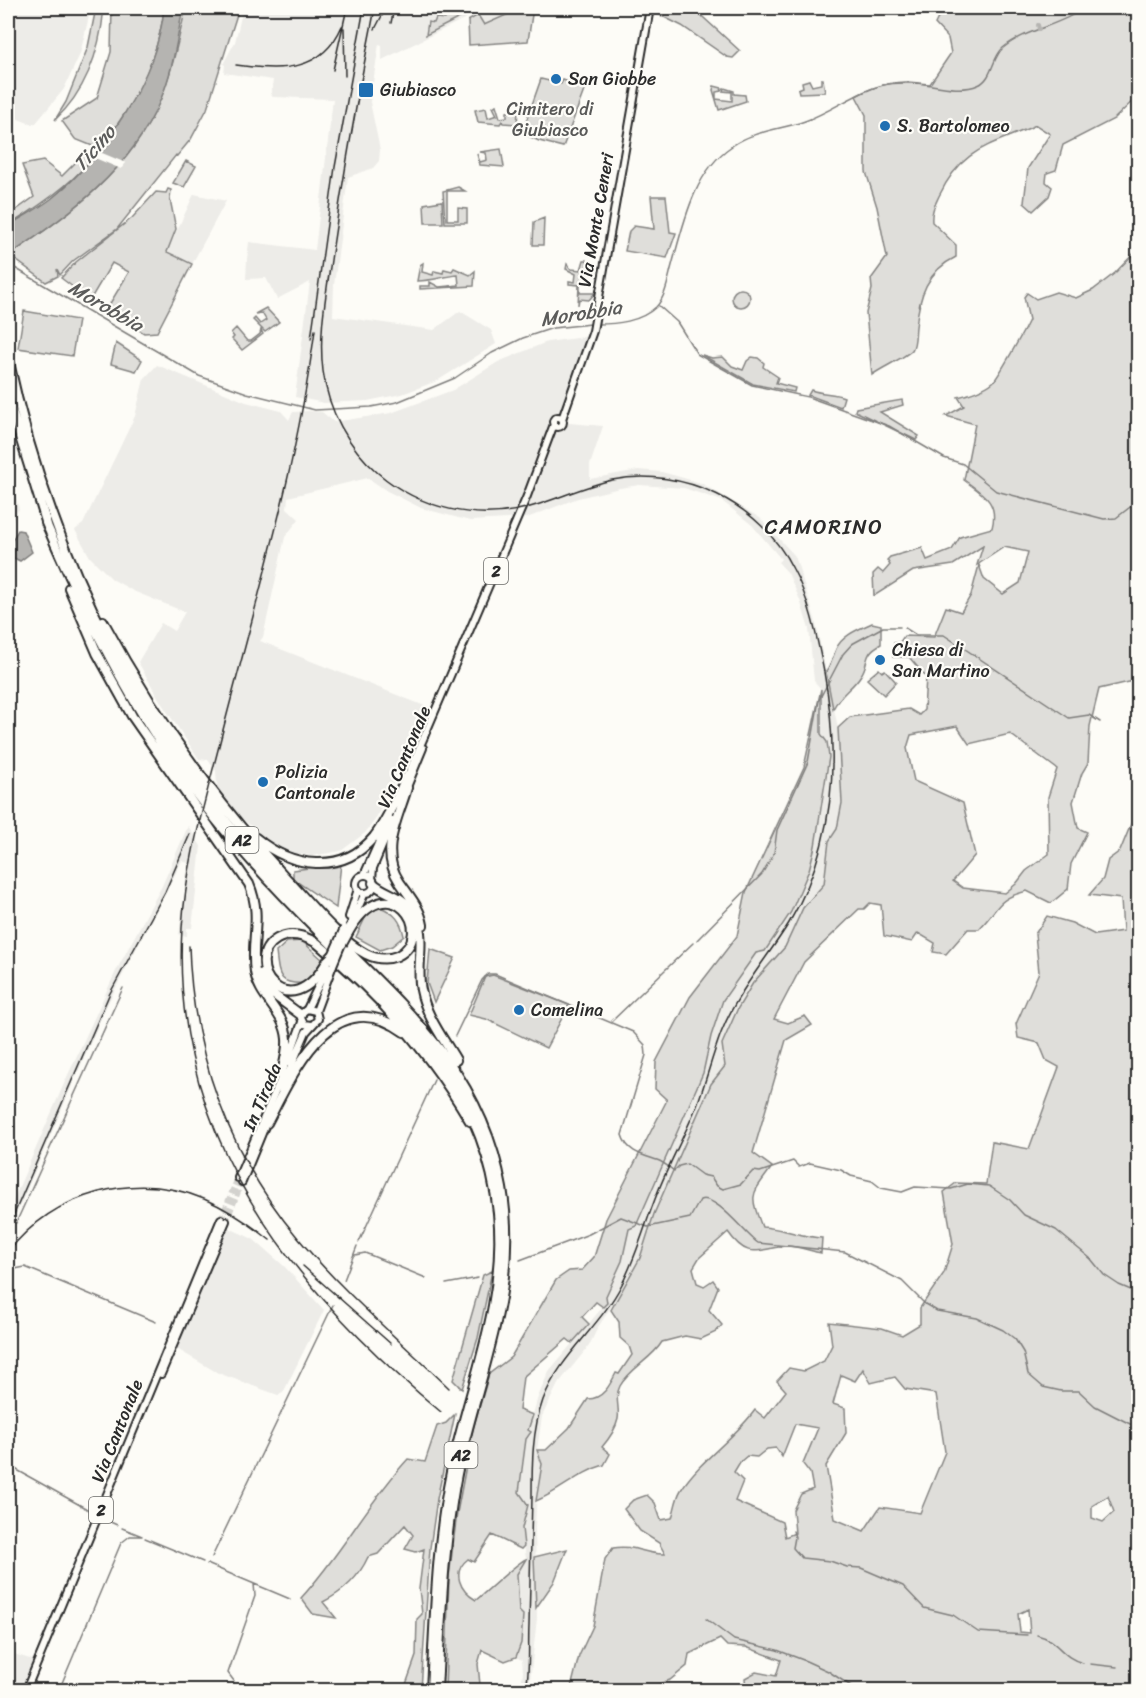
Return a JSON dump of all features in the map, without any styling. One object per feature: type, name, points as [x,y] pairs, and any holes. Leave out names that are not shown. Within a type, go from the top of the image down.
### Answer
[{"type":"highway","name":"A2","points":[[8,358],[25,431],[70,562],[102,630],[138,697],[179,759],[223,818],[269,871],[431,1036],[465,1085],[488,1145],[506,1217],[506,1272],[498,1322],[464,1444],[449,1522],[442,1585],[437,1690]]},
{"type":"highway","name":"A2","points":[[8,398],[46,523],[78,610],[122,699],[164,765],[249,884],[257,911],[255,956],[257,982],[286,1030],[287,1047],[281,1076]]},
{"type":"highway","name":"A2","points":[[46,497],[87,591],[129,668],[180,745],[230,812],[284,875],[361,951],[381,958],[394,957],[408,946],[413,930],[410,917],[404,909],[393,903],[381,902],[361,912],[346,931],[342,944]]},
{"type":"highway","name":"A2","points":[[46,523],[105,651],[137,708],[178,769],[257,868],[426,1041],[463,1096],[488,1145]]},
{"type":"highway","name":"A2","points":[[230,812],[254,837],[282,856],[304,863],[334,862],[353,855],[372,838],[407,776]]},
{"type":"highway","name":"A2","points":[[407,788],[391,836],[389,855],[394,872],[416,903],[421,917],[423,938],[420,960]]},
{"type":"highway","name":"A2","points":[[372,881],[403,900],[414,913],[419,930],[419,982],[424,1002],[478,1101],[489,1126],[488,1145],[497,1203],[499,1273],[490,1325],[460,1434],[446,1501],[435,1589],[431,1690]]},
{"type":"highway","name":"A2","points":[[331,961],[312,984],[297,992],[285,991],[274,985],[266,975],[264,966],[267,951],[276,939],[290,935],[308,938],[328,953],[385,1008],[425,1051],[488,1145]]},
{"type":"highway","name":"A2","points":[[255,956],[258,971],[268,989],[303,1015]]},
{"type":"highway","name":"A2","points":[[267,1123],[307,1051],[321,1035],[340,1023],[358,1018],[383,1021],[402,1030],[425,1051]]},
{"type":"main road","name":"Via Monte Ceneri","points":[[556,425],[554,419],[560,418],[565,406],[596,315],[648,8]]},
{"type":"main road","name":"Via Cantonale","points":[[364,875],[441,703],[556,425]]},
{"type":"main road","name":"Via Cantonale","points":[[372,881],[373,868],[434,719]]},
{"type":"main road","points":[[346,931],[358,889],[357,880],[364,875],[372,881],[371,890],[365,892],[358,889]]},
{"type":"main road","points":[[281,1076],[303,1015],[365,892]]},
{"type":"main road","points":[[303,1015],[316,1011],[331,961],[342,944]]},
{"type":"main road","name":"In Tirada","points":[[281,1076],[240,1180],[311,1025],[318,1019],[316,1011]]},
{"type":"main road","points":[[303,1015],[311,1025]]},
{"type":"main road","name":"Via Cantonale","points":[[27,1690],[223,1220]]},
{"type":"shaded area","points":[[8,8],[91,8],[80,54],[64,89],[36,123],[31,124],[8,115]]},
{"type":"shaded area","points":[[164,8],[183,8],[168,78],[160,101],[147,126],[115,170],[96,189],[8,256],[8,226],[46,203],[71,182],[108,138],[125,113],[151,61],[160,34]]},
{"type":"shaded area","points":[[243,8],[477,8],[478,10],[466,18],[382,60],[382,45],[379,44],[370,102],[380,150],[379,161],[373,168],[348,177],[334,285],[333,316],[434,330],[460,311],[491,330],[496,344],[437,381],[402,394],[367,401],[324,403],[295,397],[310,282],[277,299],[266,278],[246,279],[249,242],[315,250],[333,99],[273,97],[271,95],[273,80],[224,73],[225,65],[223,64],[235,42]]},
{"type":"shaded area","points":[[494,8],[534,8],[528,41],[468,45],[468,21]]},
{"type":"shaded area","points":[[194,194],[226,201],[192,264],[167,252]]},
{"type":"shaded area","points":[[591,336],[558,422],[603,426],[590,465],[590,479],[638,470],[662,472],[701,483],[760,518],[795,556],[815,619],[838,728],[842,803],[837,829],[829,841],[824,884],[803,908],[785,947],[753,983],[722,1044],[725,1066],[711,1084],[677,1160],[633,1274],[598,1327],[589,1346],[558,1384],[542,1416],[537,1450],[542,1464],[537,1491],[535,1528],[537,1618],[529,1690],[520,1690],[523,1672],[522,1660],[516,1657],[521,1643],[517,1574],[526,1559],[522,1528],[528,1505],[519,1492],[526,1439],[531,1435],[528,1431],[538,1397],[549,1371],[606,1303],[606,1296],[622,1261],[629,1229],[636,1226],[640,1220],[653,1182],[684,1119],[703,1073],[711,1036],[723,999],[756,952],[822,790],[826,772],[827,742],[821,734],[821,689],[814,681],[809,629],[800,600],[788,573],[778,562],[781,559],[752,525],[722,501],[684,488],[639,485],[578,498],[527,518],[470,521],[421,508],[387,491],[368,478],[288,497],[287,508],[299,519],[285,537],[263,637],[260,641],[430,708],[375,820],[365,833],[341,851],[312,856],[294,853],[275,845],[241,818],[217,787],[216,771],[208,760],[199,759],[162,704],[138,662],[161,623],[174,631],[185,612],[133,591],[112,579],[90,557],[75,530],[83,524],[135,416],[144,379],[157,365],[246,402],[281,411],[289,420],[293,412],[310,411],[322,412],[334,422],[391,413],[453,390],[498,362],[547,342]]},
{"type":"shaded area","points":[[8,465],[19,509],[8,529]]},
{"type":"shaded area","points":[[18,530],[23,531],[32,552],[20,561],[8,555],[8,547]]},
{"type":"shaded area","points":[[188,826],[201,846],[192,928],[187,928],[187,936],[179,935],[188,863],[182,861],[107,1005],[8,1233],[8,1212],[67,1077],[116,971],[162,886]]},
{"type":"shaded area","points":[[227,1227],[253,1239],[284,1266],[324,1310],[283,1393],[278,1395],[218,1373],[177,1349]]},
{"type":"shaded area","points":[[8,1652],[36,1661],[24,1690],[8,1690]]},
{"type":"green space","points":[[96,8],[104,8],[99,39],[90,69],[76,96],[55,120],[66,102],[88,47]]},
{"type":"green space","points":[[112,8],[164,8],[156,46],[142,83],[130,106],[100,149],[75,139],[62,121],[97,98],[111,52]]},
{"type":"green space","points":[[186,8],[239,8],[207,109],[191,139],[117,229],[73,261],[60,275],[57,269],[58,276],[46,282],[9,255],[76,207],[116,169],[133,148],[148,125],[165,89]]},
{"type":"green space","points":[[456,8],[470,8],[471,12],[426,35],[428,22],[434,23],[436,18],[445,19],[446,12],[455,14]]},
{"type":"green space","points":[[522,8],[533,8],[528,41],[469,45],[468,21],[478,15],[484,25]]},
{"type":"green space","points":[[653,8],[693,8],[740,51],[733,58],[727,57],[682,26],[652,11]]},
{"type":"green space","points":[[943,8],[1138,8],[1138,96],[1114,119],[1063,145],[1056,170],[1047,173],[1046,182],[1052,187],[1049,196],[1033,211],[1024,203],[1028,168],[1050,134],[1036,125],[979,150],[958,167],[939,196],[932,218],[932,222],[956,245],[956,257],[938,269],[926,286],[919,305],[912,350],[872,375],[866,313],[872,289],[871,279],[887,257],[877,207],[866,172],[866,115],[856,96],[883,85],[930,84],[951,53],[948,38],[935,24]]},
{"type":"green space","name":"Cimitero di Giubiasco","points":[[541,79],[561,84],[563,80],[585,88],[563,147],[539,141],[522,133]]},
{"type":"green space","points":[[821,79],[823,79],[825,92],[799,93],[798,89],[803,87],[802,82],[809,80],[812,86],[821,84]]},
{"type":"green space","points":[[714,86],[722,88],[721,91],[716,92],[716,99],[732,101],[732,92],[723,91],[724,88],[734,91],[734,94],[745,95],[746,101],[719,110],[713,90]]},
{"type":"green space","points":[[496,105],[500,118],[507,117],[507,112],[518,111],[517,124],[502,121],[500,124],[478,122],[475,110],[486,108],[488,118],[497,115],[493,107]]},
{"type":"green space","points":[[501,149],[504,167],[480,165],[477,154],[480,162],[487,160],[486,153],[480,152]]},
{"type":"green space","points":[[83,155],[93,158],[63,187],[8,226],[8,216],[34,197],[22,165],[43,161],[62,176]]},
{"type":"green space","points":[[186,161],[196,166],[184,187],[173,183]]},
{"type":"green space","points":[[458,187],[465,191],[447,191],[447,220],[458,220],[458,208],[467,209],[467,223],[445,223],[443,191]]},
{"type":"green space","points":[[168,189],[171,190],[170,199],[176,229],[167,252],[192,264],[157,332],[144,333],[106,310],[129,272],[112,263],[90,300],[61,278],[76,262],[132,218],[156,192],[166,193]]},
{"type":"green space","points":[[651,196],[666,196],[670,232],[676,233],[667,258],[625,251],[629,231],[634,226],[654,229]]},
{"type":"green space","points":[[442,201],[443,223],[425,223],[424,204]]},
{"type":"green space","points":[[544,218],[543,245],[533,245],[534,222]]},
{"type":"green space","points":[[1138,249],[1138,680],[1099,689],[1090,726],[1088,763],[1082,773],[1073,802],[1078,828],[1087,832],[1071,864],[1068,889],[1051,903],[1027,891],[1009,897],[999,905],[979,929],[968,929],[946,954],[933,952],[935,943],[918,933],[912,942],[884,936],[881,905],[870,903],[864,909],[859,909],[804,962],[774,1019],[788,1023],[805,1016],[812,1025],[786,1040],[753,1153],[772,1167],[756,1190],[754,1201],[762,1227],[822,1238],[821,1253],[787,1246],[749,1250],[735,1241],[728,1232],[699,1258],[693,1268],[697,1283],[704,1286],[713,1280],[718,1287],[709,1310],[722,1325],[716,1332],[701,1339],[685,1336],[662,1342],[620,1386],[617,1395],[617,1422],[612,1434],[602,1447],[610,1454],[604,1465],[586,1472],[536,1501],[542,1464],[537,1450],[546,1450],[569,1428],[588,1399],[598,1397],[605,1390],[632,1355],[629,1346],[620,1338],[619,1322],[611,1310],[640,1258],[654,1214],[711,1084],[725,1066],[722,1044],[738,1008],[753,983],[785,947],[803,908],[824,884],[829,841],[837,829],[842,803],[838,728],[850,717],[909,709],[919,715],[924,710],[926,677],[909,657],[893,657],[894,643],[900,642],[904,636],[934,637],[946,607],[961,612],[971,595],[979,565],[984,579],[1003,594],[1020,583],[1028,552],[1004,547],[977,565],[983,546],[953,565],[913,571],[874,596],[873,574],[878,569],[883,573],[890,565],[887,560],[890,557],[922,548],[927,560],[952,550],[960,537],[992,528],[994,519],[991,505],[983,494],[964,480],[975,424],[946,416],[964,406],[958,397],[990,385],[996,379],[1029,320],[1024,297],[1027,293],[1036,299],[1056,292],[1076,298],[1093,290],[1115,273]],"holes":[[[957,726],[969,744],[1010,734],[1057,769],[1048,797],[1049,854],[1026,871],[1005,893],[963,888],[953,881],[975,855],[963,803],[914,781],[907,748],[911,735]]]},
{"type":"green space","points":[[584,260],[587,260],[588,283],[580,281],[580,293],[595,293],[589,300],[579,299],[578,305],[579,285],[569,284],[569,281],[575,282],[576,274],[566,269],[567,264],[571,269],[581,270]]},
{"type":"green space","points":[[423,263],[422,272],[433,275],[434,271],[443,273],[444,269],[452,271],[454,268],[470,275],[475,271],[474,286],[420,289],[420,286],[430,286],[430,282],[439,287],[459,285],[458,275],[417,281],[420,265]]},
{"type":"green space","points":[[737,289],[745,289],[750,294],[748,305],[737,307],[732,302],[732,294]]},
{"type":"green space","points":[[266,308],[279,322],[265,332],[253,320],[255,318],[260,324],[266,320],[262,313],[255,314]]},
{"type":"green space","points":[[24,311],[78,320],[72,356],[18,348]]},
{"type":"green space","points":[[236,328],[247,341],[251,341],[260,334],[261,330],[263,334],[242,350],[232,339],[234,337],[231,333]]},
{"type":"green space","points":[[116,343],[142,360],[136,371],[111,364]]},
{"type":"green space","points":[[702,355],[712,358],[723,357],[732,366],[743,370],[747,361],[752,357],[758,358],[764,363],[763,367],[778,377],[776,383],[795,388],[794,392],[753,384]]},
{"type":"green space","points":[[811,390],[844,397],[841,407],[808,395]]},
{"type":"green space","points":[[902,400],[903,405],[880,412],[919,436],[916,440],[855,411],[856,408]]},
{"type":"green space","points":[[872,623],[881,625],[881,644],[871,651],[861,675],[833,709],[826,672],[836,649],[847,636]]},
{"type":"green space","points":[[879,669],[882,672],[885,670],[896,682],[884,695],[867,679]]},
{"type":"green space","points":[[821,689],[821,734],[827,742],[829,757],[809,870],[791,912],[765,951],[756,953],[723,1000],[711,1036],[703,1073],[636,1226],[629,1229],[622,1261],[606,1296],[607,1303],[603,1307],[596,1302],[582,1317],[589,1324],[572,1343],[567,1339],[523,1377],[519,1410],[533,1415],[528,1430],[531,1432],[526,1439],[519,1492],[528,1505],[522,1528],[524,1546],[521,1549],[492,1535],[474,1562],[468,1559],[460,1570],[462,1586],[476,1600],[526,1559],[517,1574],[519,1611],[523,1615],[521,1643],[516,1657],[505,1661],[482,1650],[478,1664],[480,1685],[453,1685],[451,1690],[445,1690],[449,1577],[457,1513],[473,1429],[489,1374],[511,1357],[556,1280],[569,1271],[582,1270],[594,1257],[606,1219],[667,1100],[655,1089],[656,1062],[690,997],[737,936],[746,892],[804,767]]},
{"type":"green space","points":[[1138,752],[1138,1690],[746,1690],[745,1678],[756,1672],[776,1676],[781,1660],[746,1647],[727,1646],[720,1639],[689,1654],[687,1666],[670,1680],[650,1687],[649,1690],[529,1690],[529,1686],[571,1688],[579,1656],[593,1626],[605,1559],[613,1548],[627,1547],[665,1554],[659,1543],[640,1531],[624,1509],[633,1500],[647,1495],[655,1503],[661,1520],[672,1518],[679,1493],[698,1469],[747,1421],[755,1410],[765,1418],[786,1391],[777,1381],[789,1368],[804,1371],[824,1361],[832,1345],[829,1322],[882,1328],[902,1335],[920,1324],[920,1308],[944,1273],[953,1244],[944,1192],[956,1183],[986,1184],[992,1142],[1029,1149],[1059,1067],[1046,1060],[1039,1043],[1018,1038],[1016,1024],[1039,972],[1035,934],[1047,916],[1072,923],[1095,935],[1123,931],[1121,899],[1089,895],[1103,879],[1108,860],[1120,851],[1136,812],[1135,754]],"holes":[[[863,1369],[871,1383],[895,1377],[905,1389],[936,1394],[945,1452],[920,1513],[880,1507],[864,1531],[835,1519],[826,1466],[846,1433],[845,1408],[833,1404],[841,1375],[855,1381]],[[795,1424],[818,1428],[803,1464],[810,1473],[813,1489],[801,1494],[793,1510],[795,1533],[785,1537],[782,1522],[735,1501],[743,1481],[734,1472],[740,1462],[747,1456],[757,1457],[767,1449],[776,1448],[782,1457]],[[1108,1496],[1114,1512],[1103,1522],[1092,1518],[1092,1506]],[[1028,1609],[1030,1633],[1020,1632],[1018,1614]]]},
{"type":"green space","points":[[341,864],[336,908],[293,879],[293,870]]},
{"type":"green space","points":[[380,907],[396,918],[404,936],[392,946],[380,950],[356,937],[367,914]]},
{"type":"green space","points":[[302,941],[323,960],[306,983],[290,982],[279,973],[276,952],[287,942]]},
{"type":"green space","points":[[430,949],[455,958],[434,1002],[427,983]]},
{"type":"green space","name":"Comelina","points":[[493,975],[569,1005],[546,1048],[486,1019],[469,1015],[485,977]]},
{"type":"green space","points":[[492,1271],[478,1338],[462,1389],[453,1380],[483,1275]]},
{"type":"green space","points":[[455,1414],[437,1499],[430,1548],[421,1690],[404,1690],[416,1656],[417,1619],[422,1614],[419,1589],[424,1549],[416,1552],[405,1549],[413,1535],[405,1525],[378,1554],[368,1557],[350,1583],[323,1602],[336,1618],[313,1614],[301,1598],[408,1459],[425,1462],[437,1426],[446,1423]]},
{"type":"green space","points":[[567,1549],[554,1582],[536,1608],[534,1557]]},
{"type":"pier","points":[[95,150],[126,163],[121,169],[90,156]]},
{"type":"waterway","name":"Morobbia","points":[[596,324],[620,323],[636,319],[656,307],[666,289],[691,201],[708,170],[732,146],[759,133],[818,116],[879,86],[906,82],[952,88],[978,85],[987,78],[1003,48],[1022,36],[1084,8]]},
{"type":"waterway","points":[[1038,25],[1039,29]]},
{"type":"waterway","name":"Morobbia","points":[[8,264],[199,376],[247,393],[315,410],[371,407],[397,402],[455,378],[492,353],[523,338],[553,328],[591,324]]},
{"type":"waterway","points":[[659,306],[677,322],[697,354],[752,385],[808,397],[889,426],[944,458],[963,464],[996,491],[1104,519],[1116,518],[1138,501]]},
{"type":"waterway","points":[[697,940],[762,874],[774,853],[777,830],[808,762],[819,700],[843,654],[852,644],[883,627],[900,627]]},
{"type":"waterway","points":[[905,628],[916,635],[944,635],[1069,718],[1089,715],[1100,722]]},
{"type":"waterway","points":[[612,1021],[693,943]]},
{"type":"waterway","points":[[455,1036],[482,980],[488,974],[495,974],[633,1032],[645,1045],[646,1055],[622,1135],[631,1149],[661,1162],[674,1171],[679,1166],[687,1164],[702,1175],[711,1177],[717,1186],[723,1189],[741,1184],[753,1171],[760,1172],[793,1161],[799,1167],[810,1163],[841,1170],[851,1176],[872,1181],[881,1188],[902,1192],[915,1187],[951,1189],[968,1184],[989,1186],[1010,1200],[1024,1215],[1056,1230],[1091,1259],[1104,1275],[1119,1285],[1138,1293]]},
{"type":"waterway","points":[[16,1223],[123,988]]},
{"type":"waterway","points":[[359,1242],[434,1080]]},
{"type":"waterway","points":[[520,1260],[589,1234],[621,1217],[648,1227],[690,1218],[700,1200],[706,1199],[722,1208],[758,1243],[845,1252],[902,1281],[925,1304],[937,1311],[977,1318],[1003,1330],[1015,1339],[1023,1352],[1028,1374],[1043,1387],[1061,1391],[1079,1391],[1095,1406],[1138,1428]]},
{"type":"waterway","points":[[344,1280],[357,1246]]},
{"type":"waterway","points":[[355,1255],[365,1253],[426,1278]]},
{"type":"waterway","points":[[8,1277],[15,1269],[25,1267],[156,1322]]},
{"type":"waterway","points":[[446,1284],[478,1278]]},
{"type":"waterway","points":[[212,1557],[333,1305]]},
{"type":"waterway","points":[[8,1465],[96,1514]]},
{"type":"waterway","points":[[106,1520],[117,1525]]},
{"type":"waterway","points":[[122,1528],[142,1536]]},
{"type":"waterway","points":[[793,1531],[795,1537],[793,1548],[802,1558],[861,1568],[903,1586],[924,1608],[953,1615],[978,1632],[1027,1635]]},
{"type":"waterway","points":[[59,1690],[121,1543],[130,1536],[141,1536]]},
{"type":"waterway","points":[[145,1538],[203,1562]]},
{"type":"waterway","points":[[207,1564],[290,1599]]},
{"type":"waterway","points":[[234,1681],[228,1673],[255,1596],[254,1584]]},
{"type":"waterway","points":[[706,1619],[734,1640],[777,1650],[806,1661],[828,1671],[857,1690]]},
{"type":"waterway","points":[[1037,1635],[1050,1641],[1069,1657],[1083,1663]]},
{"type":"waterway","points":[[1090,1664],[1117,1667]]},
{"type":"waterway","points":[[238,1684],[249,1690]]},
{"type":"tunnel","points":[[221,1219],[238,1178]]},
{"type":"tunnel","points":[[226,1221],[242,1182]]},
{"type":"railway","points":[[333,70],[347,8]]},
{"type":"railway","points":[[311,339],[335,167],[364,8]]},
{"type":"railway","points":[[375,8],[342,192],[322,327],[323,371],[329,400],[349,440],[367,463],[394,485],[412,496],[450,509],[490,513],[510,511],[540,504],[612,480],[639,477],[666,479],[692,485],[717,494],[740,508],[761,525],[779,546],[804,593],[824,672],[832,737],[830,801],[825,833],[804,894],[789,923],[743,990],[728,1018],[697,1105],[662,1183],[622,1284],[603,1314],[559,1369],[550,1384],[539,1412],[533,1460],[526,1690]]},
{"type":"railway","points":[[375,29],[386,8]]},
{"type":"railway","points":[[391,23],[394,8]]},
{"type":"railway","points":[[236,65],[284,68],[311,61],[323,53],[334,41],[342,26]]},
{"type":"railway","points":[[344,28],[345,76]]},
{"type":"railway","points":[[315,330],[287,482],[204,804],[188,878],[182,928],[183,1003],[196,1073],[219,1139],[250,1200],[290,1258],[335,1313],[386,1364],[441,1412]]},
{"type":"railway","points":[[8,1228],[109,995],[165,892],[190,834]]},
{"type":"railway","points":[[189,946],[192,986],[207,1063],[234,1138],[252,1173],[274,1206],[315,1258],[449,1388]]},
{"type":"railway","points":[[8,1252],[48,1215],[97,1192],[123,1187],[150,1187],[177,1191],[204,1199],[222,1207],[270,1240]]},
{"type":"railway","points":[[303,1266],[391,1344]]},
{"type":"place","name":"San Giobbe","points":[[556,79]]},
{"type":"place","name":"Giubiasco","points":[[366,90]]},
{"type":"place","name":"S. Bartolomeo","points":[[885,126]]},
{"type":"place","name":"Chiesa di San Martino","points":[[880,660]]},
{"type":"place","name":"Polizia Cantonale","points":[[263,782]]},
{"type":"place","name":"Comelina","points":[[519,1010]]},
{"type":"district","name":"CAMORINO","points":[[824,527]]},
{"type":"water label","name":"Ticino","points":[[94,148]]}]
